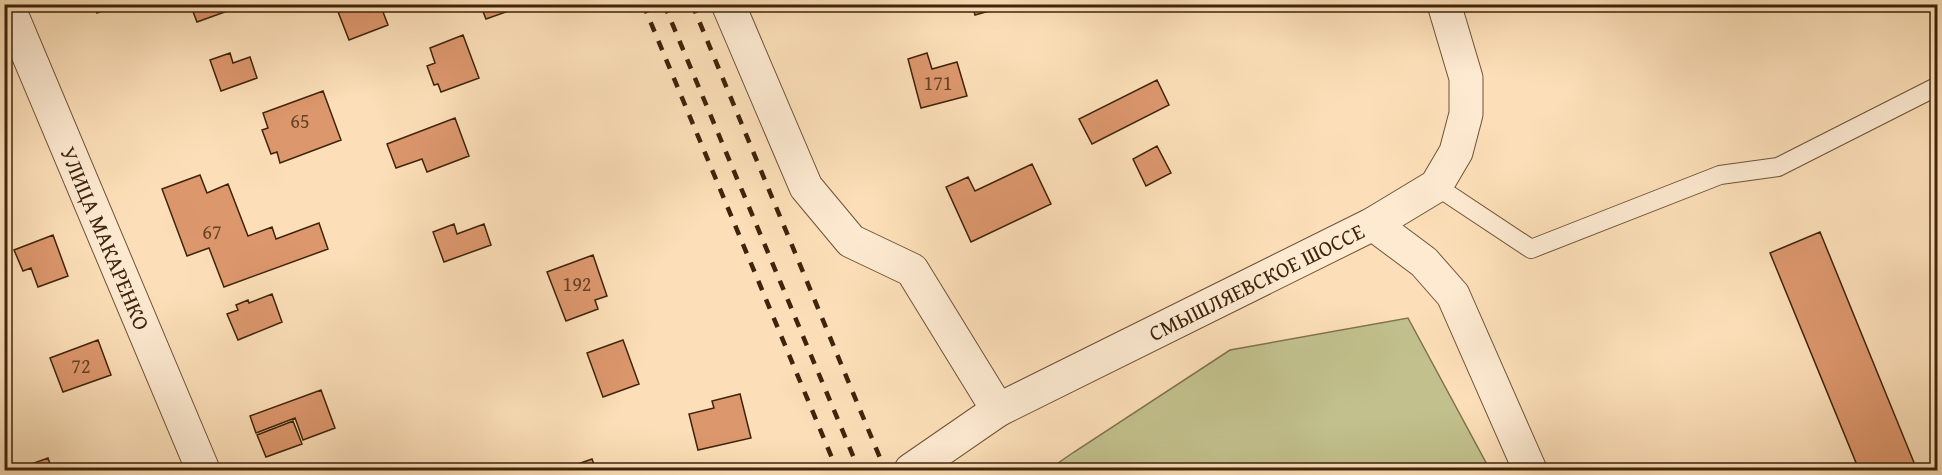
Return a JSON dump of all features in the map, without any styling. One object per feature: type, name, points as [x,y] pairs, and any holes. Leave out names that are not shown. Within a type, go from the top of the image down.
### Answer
[{"type":"street","name":"УЛИЦА МАКАРЕНКО","points":[[7,4],[203,471]]},
{"type":"street","points":[[728,4],[807,187],[851,241],[912,270],[998,410]]},
{"type":"street","name":"СМЫШЛЯЕВСКОЕ ШОССЕ","points":[[911,471],[998,410],[1373,224],[1436,186],[1456,152],[1466,114],[1466,78],[1444,4]]},
{"type":"street","points":[[1373,224],[1424,262],[1453,295],[1530,471]]},
{"type":"lane","points":[[1436,186],[1531,249],[1720,176],[1778,167],[1938,86]]},
{"type":"shaded area","points":[[1408,318],[1490,470],[1048,470],[1230,350]]},
{"type":"building","points":[[95,4],[119,4],[97,13]]},
{"type":"building","points":[[190,4],[232,4],[233,9],[197,22]]},
{"type":"building","points":[[335,4],[380,4],[388,25],[349,40]]},
{"type":"building","points":[[480,4],[513,4],[514,9],[486,19]]},
{"type":"building","points":[[972,4],[1010,4],[1010,5],[975,15]]},
{"type":"building","points":[[1141,4],[1162,4],[1142,10]]},
{"type":"building","points":[[463,35],[479,78],[441,92],[438,84],[434,85],[427,66],[435,63],[430,48]]},
{"type":"building","points":[[230,53],[233,63],[250,57],[257,78],[221,91],[210,60]]},
{"type":"building","points":[[927,53],[932,69],[957,62],[967,96],[921,108],[908,59]]},
{"type":"building","points":[[1157,80],[1169,105],[1092,144],[1079,119]]},
{"type":"building","points":[[323,91],[341,140],[280,163],[277,152],[271,154],[262,130],[268,128],[263,113]]},
{"type":"building","points":[[455,118],[469,156],[427,172],[422,159],[396,168],[387,144]]},
{"type":"building","points":[[1157,146],[1171,173],[1146,186],[1133,159]]},
{"type":"building","points":[[1032,164],[1051,204],[971,242],[946,187],[968,177],[975,191]]},
{"type":"building","points":[[200,175],[207,193],[228,184],[248,236],[272,227],[276,239],[319,223],[328,249],[224,287],[209,248],[187,256],[162,189]]},
{"type":"building","points":[[454,224],[457,234],[484,224],[491,245],[444,262],[433,232]]},
{"type":"building","points":[[1820,232],[1915,465],[1901,470],[1859,470],[1770,253]]},
{"type":"building","points":[[53,235],[68,276],[38,287],[31,268],[23,271],[14,250]]},
{"type":"building","points":[[593,255],[607,296],[595,300],[598,309],[566,321],[547,272]]},
{"type":"building","points":[[272,294],[282,322],[238,340],[227,314],[238,310],[236,305],[248,300],[249,303]]},
{"type":"building","points":[[98,340],[111,375],[63,392],[50,358]]},
{"type":"building","points":[[623,340],[639,384],[603,397],[587,353]]},
{"type":"building","points":[[321,390],[335,428],[303,440],[295,418],[256,433],[250,416]]},
{"type":"building","points":[[740,394],[751,438],[698,450],[689,414],[714,408],[712,401]]},
{"type":"building","points":[[293,421],[302,444],[266,457],[257,435]]},
{"type":"building","points":[[48,458],[52,470],[15,470]]},
{"type":"building","points":[[592,459],[596,470],[561,470]]},
{"type":"railway","points":[[643,4],[837,470]]},
{"type":"railway","points":[[664,4],[859,470]]},
{"type":"railway","points":[[692,4],[885,470]]}]
